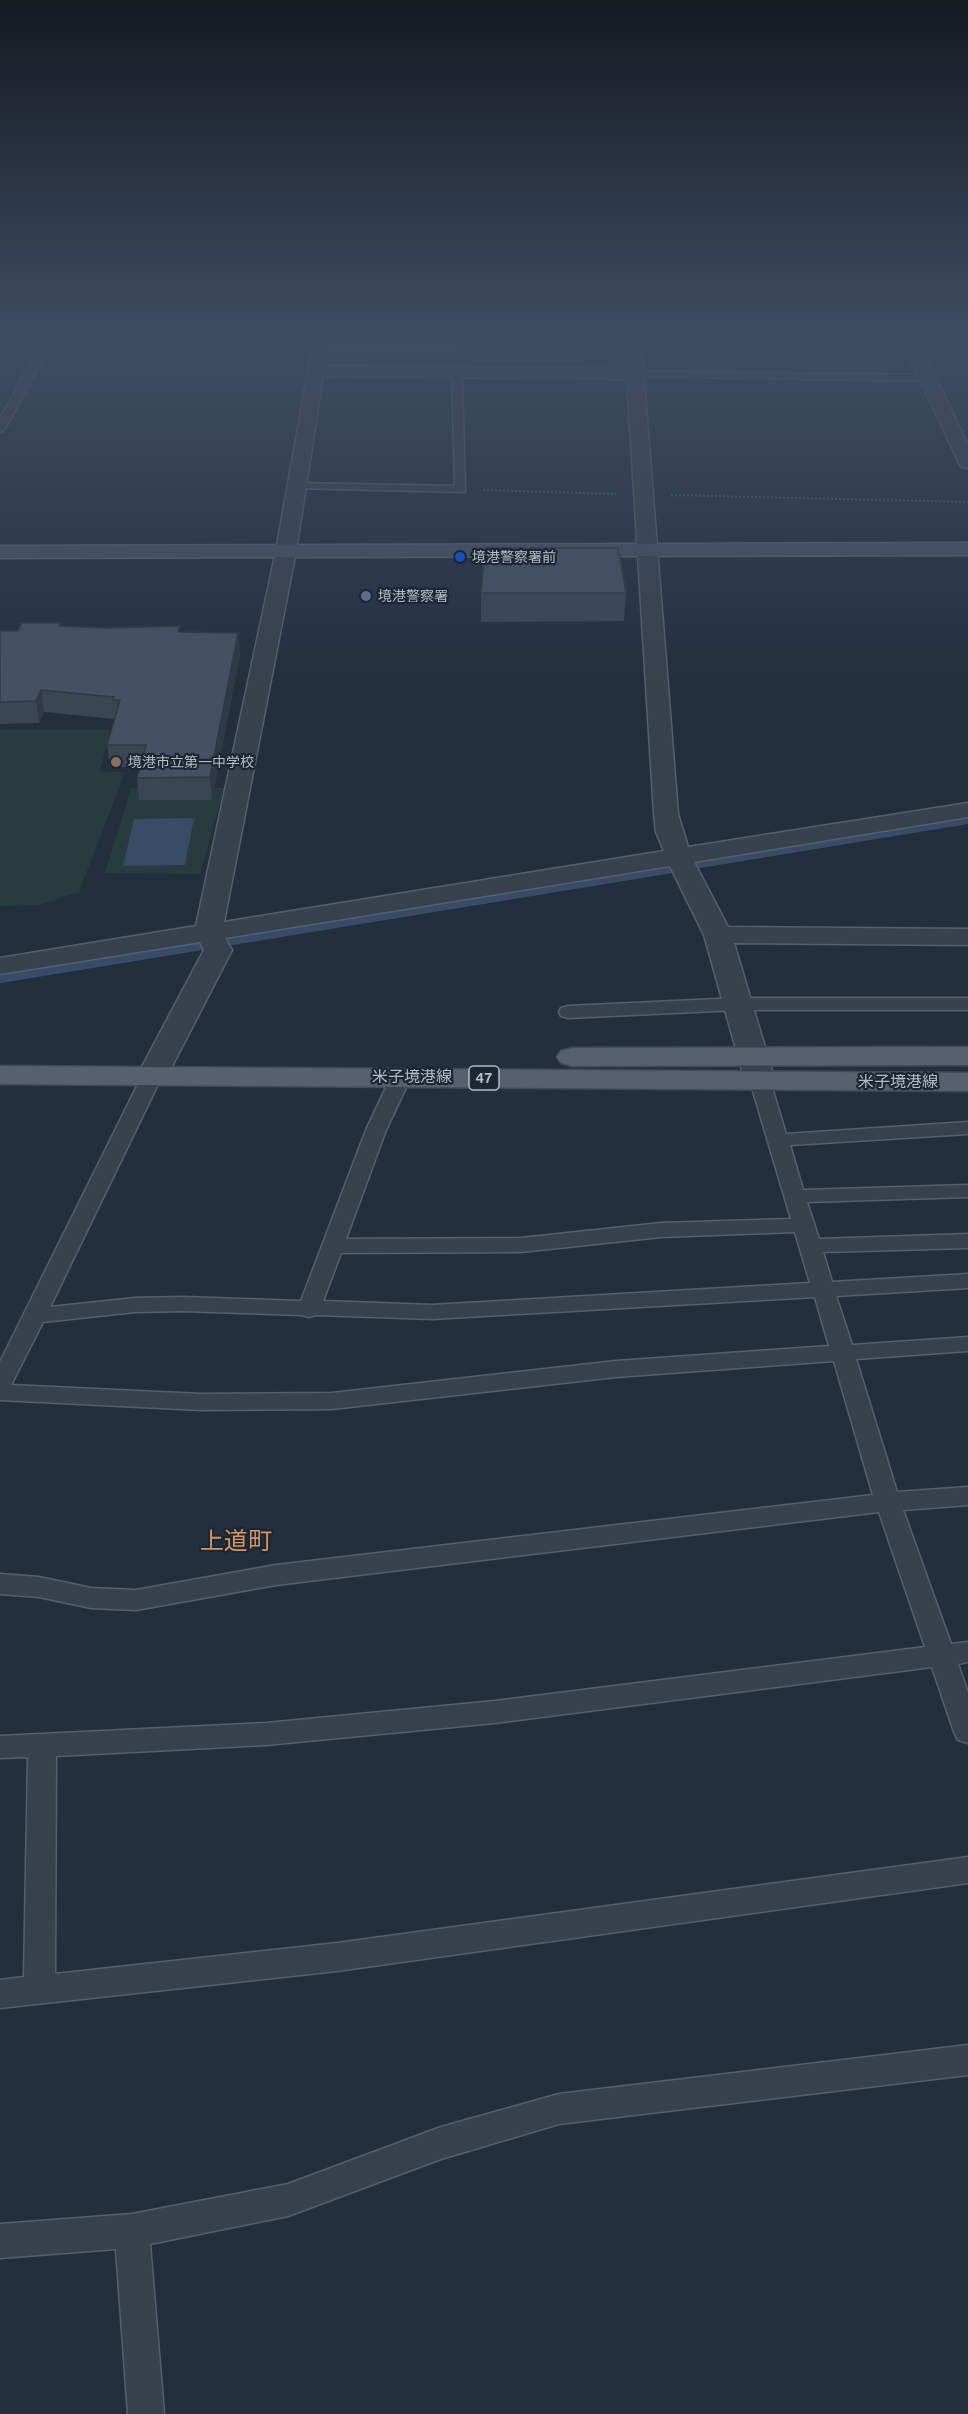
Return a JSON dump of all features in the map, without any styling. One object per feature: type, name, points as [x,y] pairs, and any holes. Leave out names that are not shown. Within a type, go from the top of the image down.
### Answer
[{"type":"main road","name":"米子境港線","points":[[0,1053],[159,1065],[401,1077],[756,1068],[968,1056]]},
{"type":"main road","name":"米子境港線","points":[[0,1075],[159,1065],[535,1057],[968,1082]]},
{"type":"street","points":[[159,1065],[218,950],[208,933],[286,551],[301,456]]},
{"type":"street","points":[[642,456],[669,832],[679,858],[718,935],[756,1068]]},
{"type":"street","points":[[0,552],[968,549]]},
{"type":"street","points":[[0,966],[968,810]]},
{"type":"street","points":[[718,935],[968,937]]},
{"type":"lane","points":[[295,486],[461,490],[460,456]]},
{"type":"lane","points":[[568,1012],[738,1004],[968,1004]]},
{"type":"lane","points":[[0,1384],[159,1065]]},
{"type":"lane","points":[[756,1068],[888,1502],[955,1654],[968,1732]]},
{"type":"lane","points":[[309,1310],[376,1130],[401,1077]]},
{"type":"lane","points":[[779,1140],[968,1128]]},
{"type":"lane","points":[[795,1196],[968,1191]]},
{"type":"lane","points":[[334,1246],[521,1245],[662,1230],[968,1241]]},
{"type":"lane","points":[[35,1316],[145,1305],[184,1304],[309,1310],[432,1312],[968,1281]]},
{"type":"lane","points":[[0,1392],[201,1402],[332,1401],[615,1369],[968,1344]]},
{"type":"lane","points":[[0,1584],[39,1587],[91,1598],[136,1600],[276,1575],[888,1502],[968,1496]]},
{"type":"lane","points":[[0,1747],[266,1734],[484,1713],[955,1654]]},
{"type":"lane","points":[[39,1989],[42,1745]]},
{"type":"lane","points":[[0,1994],[349,1956],[968,1870]]},
{"type":"lane","points":[[0,2241],[132,2231],[288,2200],[441,2143],[559,2109],[968,2060]]},
{"type":"lane","points":[[132,2231],[146,2414]]},
{"type":"path","points":[[461,490],[968,502]]},
{"type":"green space","points":[[0,730],[113,730],[99,771],[125,772],[79,892],[39,905],[0,906]]},
{"type":"green space","points":[[131,788],[224,788],[200,874],[105,873]]},
{"type":"water","points":[[194,818],[185,865],[123,866],[134,819]]},
{"type":"building","points":[[485,548],[618,548],[626,593],[481,593]]},
{"type":"building","points":[[21,623],[61,623],[59,626],[105,628],[180,626],[178,632],[238,633],[210,777],[137,778],[146,745],[107,745],[120,700],[113,700],[114,697],[41,690],[36,701],[0,702],[0,631],[18,631]]},
{"type":"waterway","points":[[675,868],[968,820]]},
{"type":"waterway","points":[[0,978],[684,866]]},
{"type":"place","name":"境港警察署前","points":[[460,557]]},
{"type":"place","name":"境港警察署","points":[[366,596]]},
{"type":"place","name":"境港市立第一中学校","points":[[116,762]]},
{"type":"district","name":"上道町","points":[[236,1541]]}]
